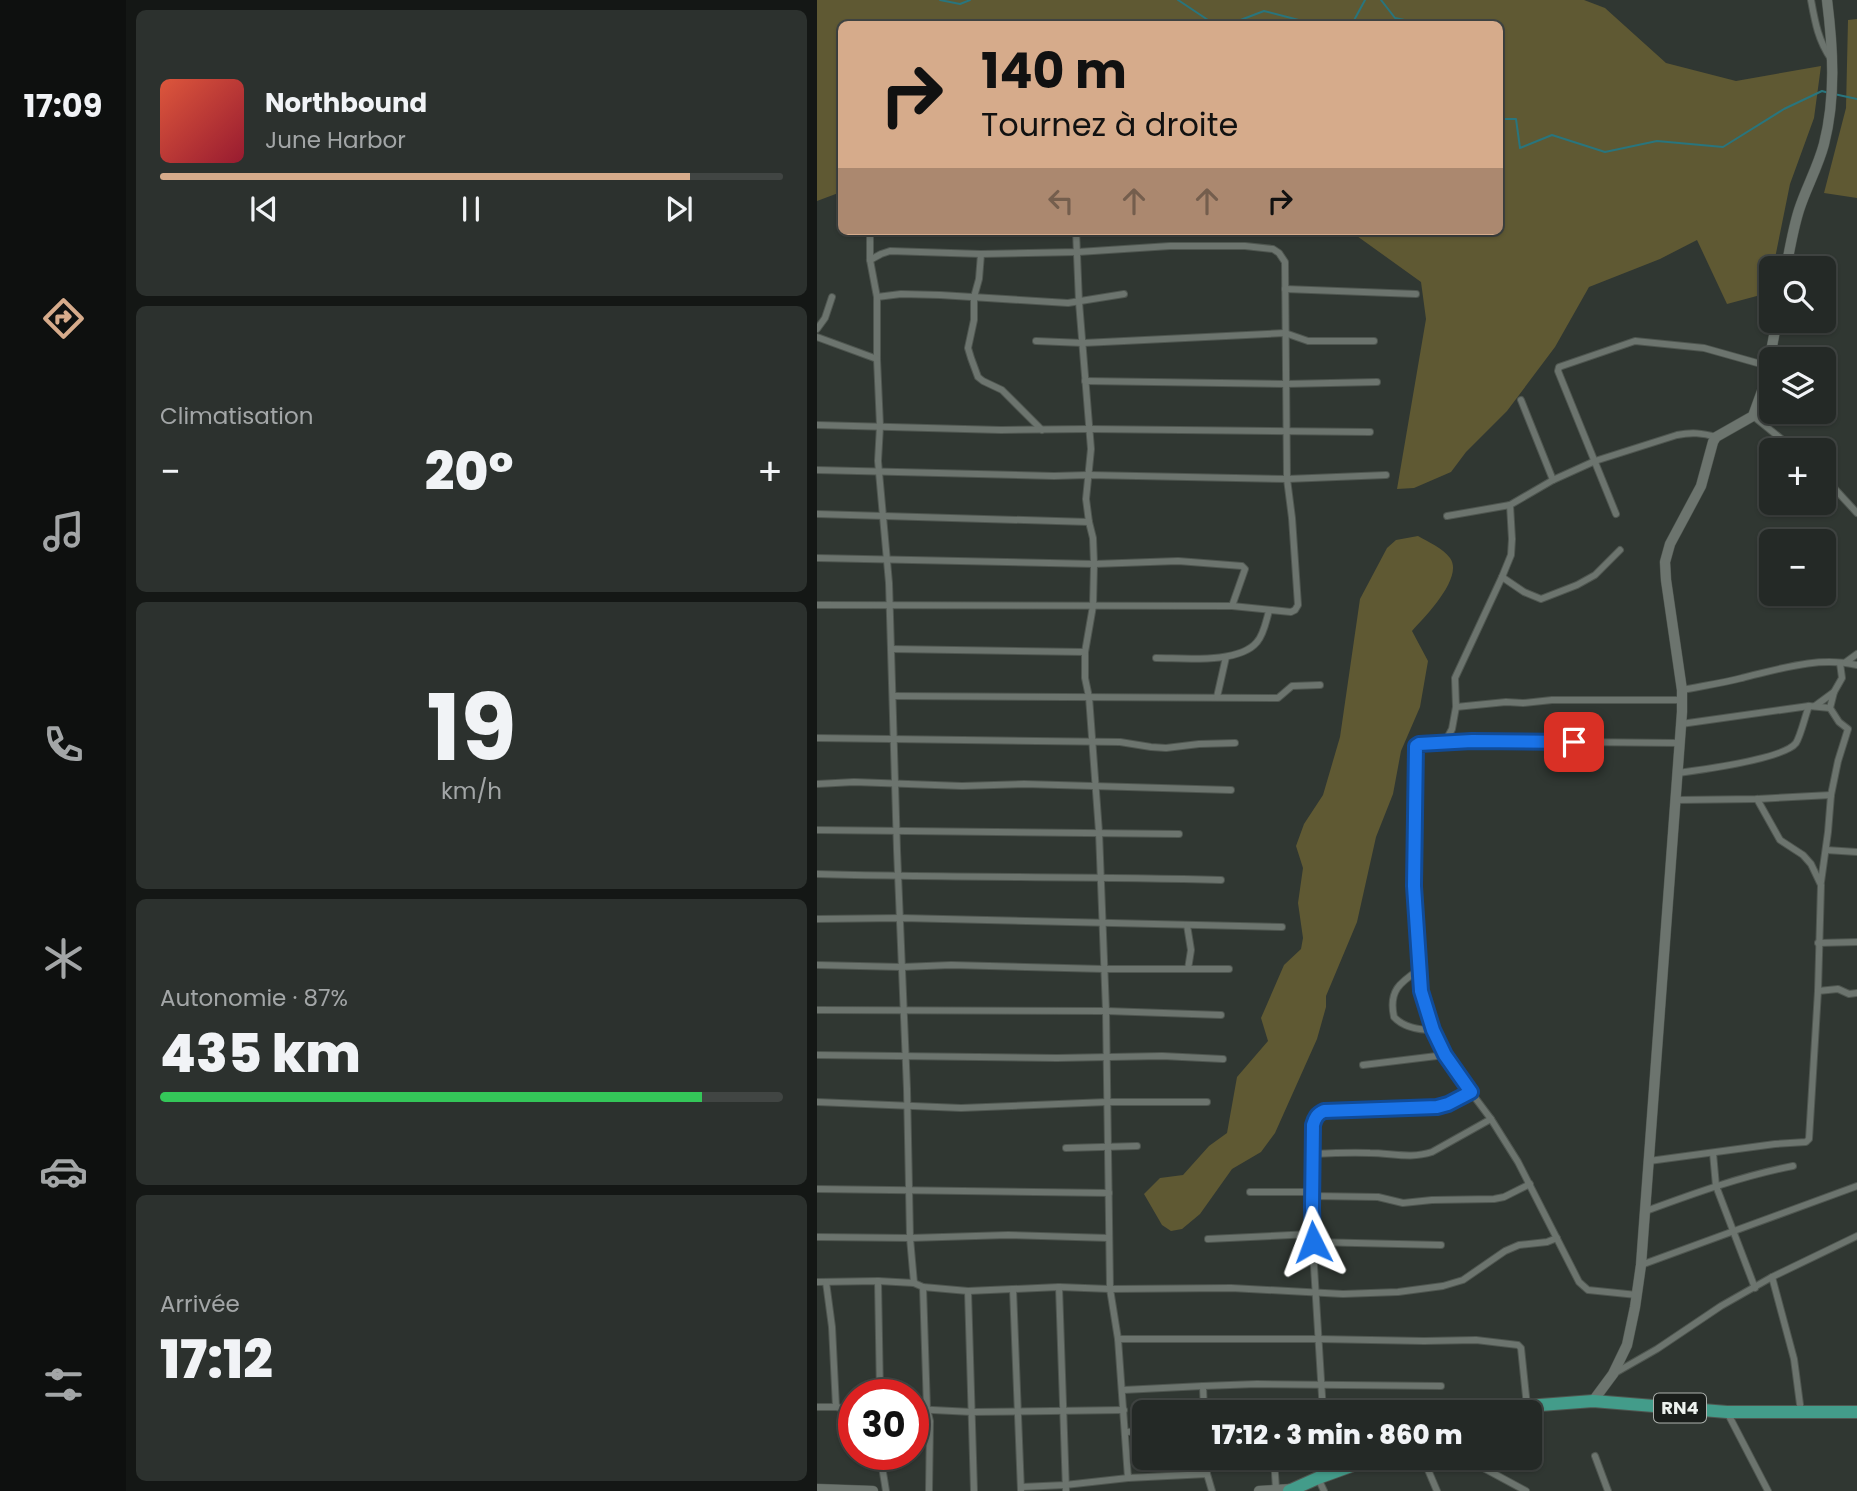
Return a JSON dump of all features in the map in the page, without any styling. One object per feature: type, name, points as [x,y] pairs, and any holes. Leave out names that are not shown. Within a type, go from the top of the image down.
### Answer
[{"type":"highway","name":"RN4","points":[[1542,1405],[1593,1401],[1727,1412],[1857,1412]]},
{"type":"highway","points":[[1286,1490],[1339,1470]]},
{"type":"street","points":[[1811,0],[1818,37],[1832,65]]},
{"type":"street","points":[[1789,256],[1798,211],[1823,145],[1831,103],[1832,65],[1827,0]]},
{"type":"street","points":[[870,235],[870,260],[877,297],[879,471],[890,604],[910,1238],[914,1283]]},
{"type":"street","points":[[1076,235],[1091,449],[1087,499],[1093,538],[1093,606],[1085,652],[1085,678],[1089,697],[1101,877],[1110,1289],[1123,1390],[1128,1478]]},
{"type":"street","points":[[817,604],[1232,607],[1291,612],[1298,605],[1285,432],[1285,262],[1279,253],[1273,249],[1245,246],[1170,246],[1078,252],[981,254],[890,251],[870,260]]},
{"type":"street","points":[[981,254],[974,297],[974,320],[968,348],[978,377],[1001,390],[1042,430]]},
{"type":"street","points":[[1285,289],[1416,295]]},
{"type":"street","points":[[877,297],[901,294],[1079,302],[1089,298],[1124,294]]},
{"type":"street","points":[[817,329],[825,318],[832,297]]},
{"type":"street","points":[[1036,341],[1083,343],[1285,333],[1308,341],[1374,341]]},
{"type":"street","points":[[817,338],[877,359]]},
{"type":"street","points":[[1616,514],[1558,371],[1559,367],[1635,341],[1704,348],[1759,363]]},
{"type":"street","points":[[1085,381],[1285,384],[1377,382]]},
{"type":"street","points":[[1521,400],[1553,480]]},
{"type":"street","points":[[1593,1401],[1613,1374],[1627,1345],[1637,1295],[1646,1211],[1682,695],[1666,580],[1666,557],[1675,533],[1701,486],[1710,449],[1716,437],[1753,416],[1759,401]]},
{"type":"street","points":[[1753,416],[1780,438]]},
{"type":"street","points":[[817,425],[1042,430],[1370,432]]},
{"type":"street","points":[[1447,516],[1510,505],[1553,480],[1595,461],[1691,432],[1716,437]]},
{"type":"street","points":[[817,470],[1287,479],[1386,475]]},
{"type":"street","points":[[1836,490],[1857,513]]},
{"type":"street","points":[[1445,743],[1452,729],[1456,707],[1455,678],[1511,555],[1510,505]]},
{"type":"street","points":[[817,514],[1089,522]]},
{"type":"street","points":[[1502,578],[1524,592],[1541,598],[1578,585],[1595,575],[1620,550]]},
{"type":"street","points":[[817,558],[1094,564],[1178,561],[1242,566],[1245,569],[1232,607]]},
{"type":"street","points":[[1156,658],[1239,655],[1256,644],[1269,611]]},
{"type":"street","points":[[891,649],[1085,652]]},
{"type":"street","points":[[1843,663],[1857,653]]},
{"type":"street","points":[[1217,697],[1226,657]]},
{"type":"street","points":[[1456,707],[1506,702],[1682,695],[1808,663],[1833,661],[1857,665]]},
{"type":"street","points":[[1843,663],[1842,678],[1834,692],[1830,708],[1839,722],[1848,729],[1857,729]]},
{"type":"street","points":[[893,696],[1278,698],[1292,686],[1320,685]]},
{"type":"street","points":[[1678,773],[1763,758],[1792,746],[1812,706],[1834,692]]},
{"type":"street","points":[[1681,724],[1812,706],[1830,708]]},
{"type":"street","points":[[1649,1161],[1808,1142],[1818,991],[1821,885],[1831,795],[1848,729]]},
{"type":"street","points":[[817,738],[1120,742],[1166,748],[1235,743]]},
{"type":"street","points":[[1637,1295],[1588,1290],[1579,1282],[1518,1162],[1445,1055],[1433,1030],[1421,991],[1417,944],[1414,886],[1416,746],[1445,743],[1680,743]]},
{"type":"street","points":[[817,784],[1024,784],[1231,790]]},
{"type":"street","points":[[1676,800],[1831,795]]},
{"type":"street","points":[[1757,799],[1780,840],[1803,855],[1811,864],[1821,885]]},
{"type":"street","points":[[817,830],[1179,834]]},
{"type":"street","points":[[1826,850],[1857,852]]},
{"type":"street","points":[[817,874],[1221,880]]},
{"type":"street","points":[[817,919],[901,918],[1282,927]]},
{"type":"street","points":[[1187,925],[1191,950],[1188,969]]},
{"type":"street","points":[[1818,943],[1857,942]]},
{"type":"street","points":[[817,965],[1229,969]]},
{"type":"street","points":[[1421,969],[1397,986],[1392,1010],[1394,1017],[1403,1024],[1422,1030],[1433,1030]]},
{"type":"street","points":[[1818,991],[1838,989],[1849,995],[1857,993]]},
{"type":"street","points":[[817,1010],[1221,1015]]},
{"type":"street","points":[[817,1055],[1162,1056],[1223,1059]]},
{"type":"street","points":[[1363,1065],[1445,1055]]},
{"type":"street","points":[[1322,1400],[1313,1238],[1315,1117],[1324,1111],[1437,1107],[1471,1092]]},
{"type":"street","points":[[817,1102],[962,1108],[1107,1102],[1207,1102]]},
{"type":"street","points":[[1313,1154],[1423,1155],[1491,1119]]},
{"type":"street","points":[[1066,1148],[1137,1146]]},
{"type":"street","points":[[1713,1153],[1716,1186],[1755,1288]]},
{"type":"street","points":[[1646,1211],[1716,1186],[1793,1166]]},
{"type":"street","points":[[1250,1192],[1378,1197],[1410,1204],[1432,1200],[1494,1199],[1530,1184]]},
{"type":"street","points":[[1641,1265],[1857,1186]]},
{"type":"street","points":[[817,1189],[1109,1193]]},
{"type":"street","points":[[817,1237],[1008,1235],[1109,1238]]},
{"type":"street","points":[[1613,1374],[1772,1277],[1857,1236]]},
{"type":"street","points":[[1208,1239],[1313,1238],[1441,1245]]},
{"type":"street","points":[[817,1282],[914,1283],[923,1287],[968,1291],[1059,1287],[1343,1294],[1397,1292],[1443,1286],[1469,1277],[1505,1251],[1519,1245],[1547,1242],[1557,1238]]},
{"type":"street","points":[[1772,1277],[1794,1359],[1801,1412]]},
{"type":"street","points":[[878,1281],[880,1379]]},
{"type":"street","points":[[817,1407],[836,1407],[832,1327],[826,1282]]},
{"type":"street","points":[[923,1287],[926,1379]]},
{"type":"street","points":[[1059,1287],[1065,1488]]},
{"type":"street","points":[[1013,1289],[1021,1489],[1065,1488],[1128,1478],[1207,1474]]},
{"type":"street","points":[[968,1291],[974,1491]]},
{"type":"street","points":[[1118,1339],[1476,1340],[1518,1345],[1521,1348],[1526,1400]]},
{"type":"street","points":[[1123,1390],[1233,1384],[1441,1386]]},
{"type":"street","points":[[1203,1386],[1204,1400]]},
{"type":"street","points":[[929,1409],[972,1412],[1124,1410]]},
{"type":"street","points":[[1727,1412],[1768,1491]]},
{"type":"street","points":[[929,1417],[929,1491]]},
{"type":"street","points":[[1126,1432],[1132,1432]]},
{"type":"street","points":[[1595,1456],[1608,1491]]},
{"type":"street","points":[[883,1470],[886,1491]]},
{"type":"street","points":[[1207,1470],[1212,1491]]},
{"type":"street","points":[[1259,1491],[1286,1490],[1278,1470]]},
{"type":"street","points":[[1323,1470],[1324,1491]]},
{"type":"street","points":[[1428,1470],[1437,1491]]},
{"type":"street","points":[[1487,1470],[1526,1491]]},
{"type":"street","points":[[817,1489],[870,1491]]},
{"type":"shaded area","points":[[817,0],[1584,0],[1605,8],[1666,63],[1736,81],[1821,66],[1814,118],[1790,184],[1775,256],[1759,256],[1759,295],[1727,304],[1697,240],[1660,259],[1589,287],[1555,347],[1507,411],[1466,452],[1451,472],[1414,488],[1397,489],[1426,319],[1421,282],[1356,235],[1503,235],[1503,21],[838,21],[838,193],[817,201]]},
{"type":"shaded area","points":[[1857,19],[1857,198],[1824,193],[1846,108],[1848,20]]},
{"type":"shaded area","points":[[1418,536],[1447,554],[1453,566],[1452,575],[1441,596],[1412,631],[1428,661],[1420,707],[1401,751],[1393,794],[1376,837],[1357,922],[1326,996],[1326,1007],[1317,1039],[1275,1133],[1261,1152],[1232,1169],[1200,1214],[1182,1229],[1171,1231],[1162,1225],[1144,1194],[1160,1178],[1183,1175],[1209,1146],[1227,1133],[1237,1077],[1268,1041],[1261,1018],[1284,965],[1301,949],[1303,938],[1298,903],[1303,868],[1296,846],[1304,824],[1323,795],[1340,737],[1360,599],[1387,548],[1396,540]]},
{"type":"waterway","points":[[940,0],[960,4],[970,0]]},
{"type":"waterway","points":[[1178,0],[1210,21]]},
{"type":"waterway","points":[[1354,21],[1365,0]]},
{"type":"waterway","points":[[1381,0],[1395,18],[1410,21]]},
{"type":"waterway","points":[[1238,21],[1264,11],[1302,21]]},
{"type":"waterway","points":[[1503,119],[1516,119],[1520,148],[1552,135],[1605,152],[1657,141],[1723,147],[1784,109],[1822,91],[1829,93]]},
{"type":"waterway","points":[[1834,94],[1857,99]]},
{"type":"route","points":[[1313,1242],[1313,1125],[1319,1113],[1437,1107],[1471,1092],[1445,1055],[1433,1030],[1421,991],[1413,840],[1417,744],[1472,741],[1574,742]]}]
